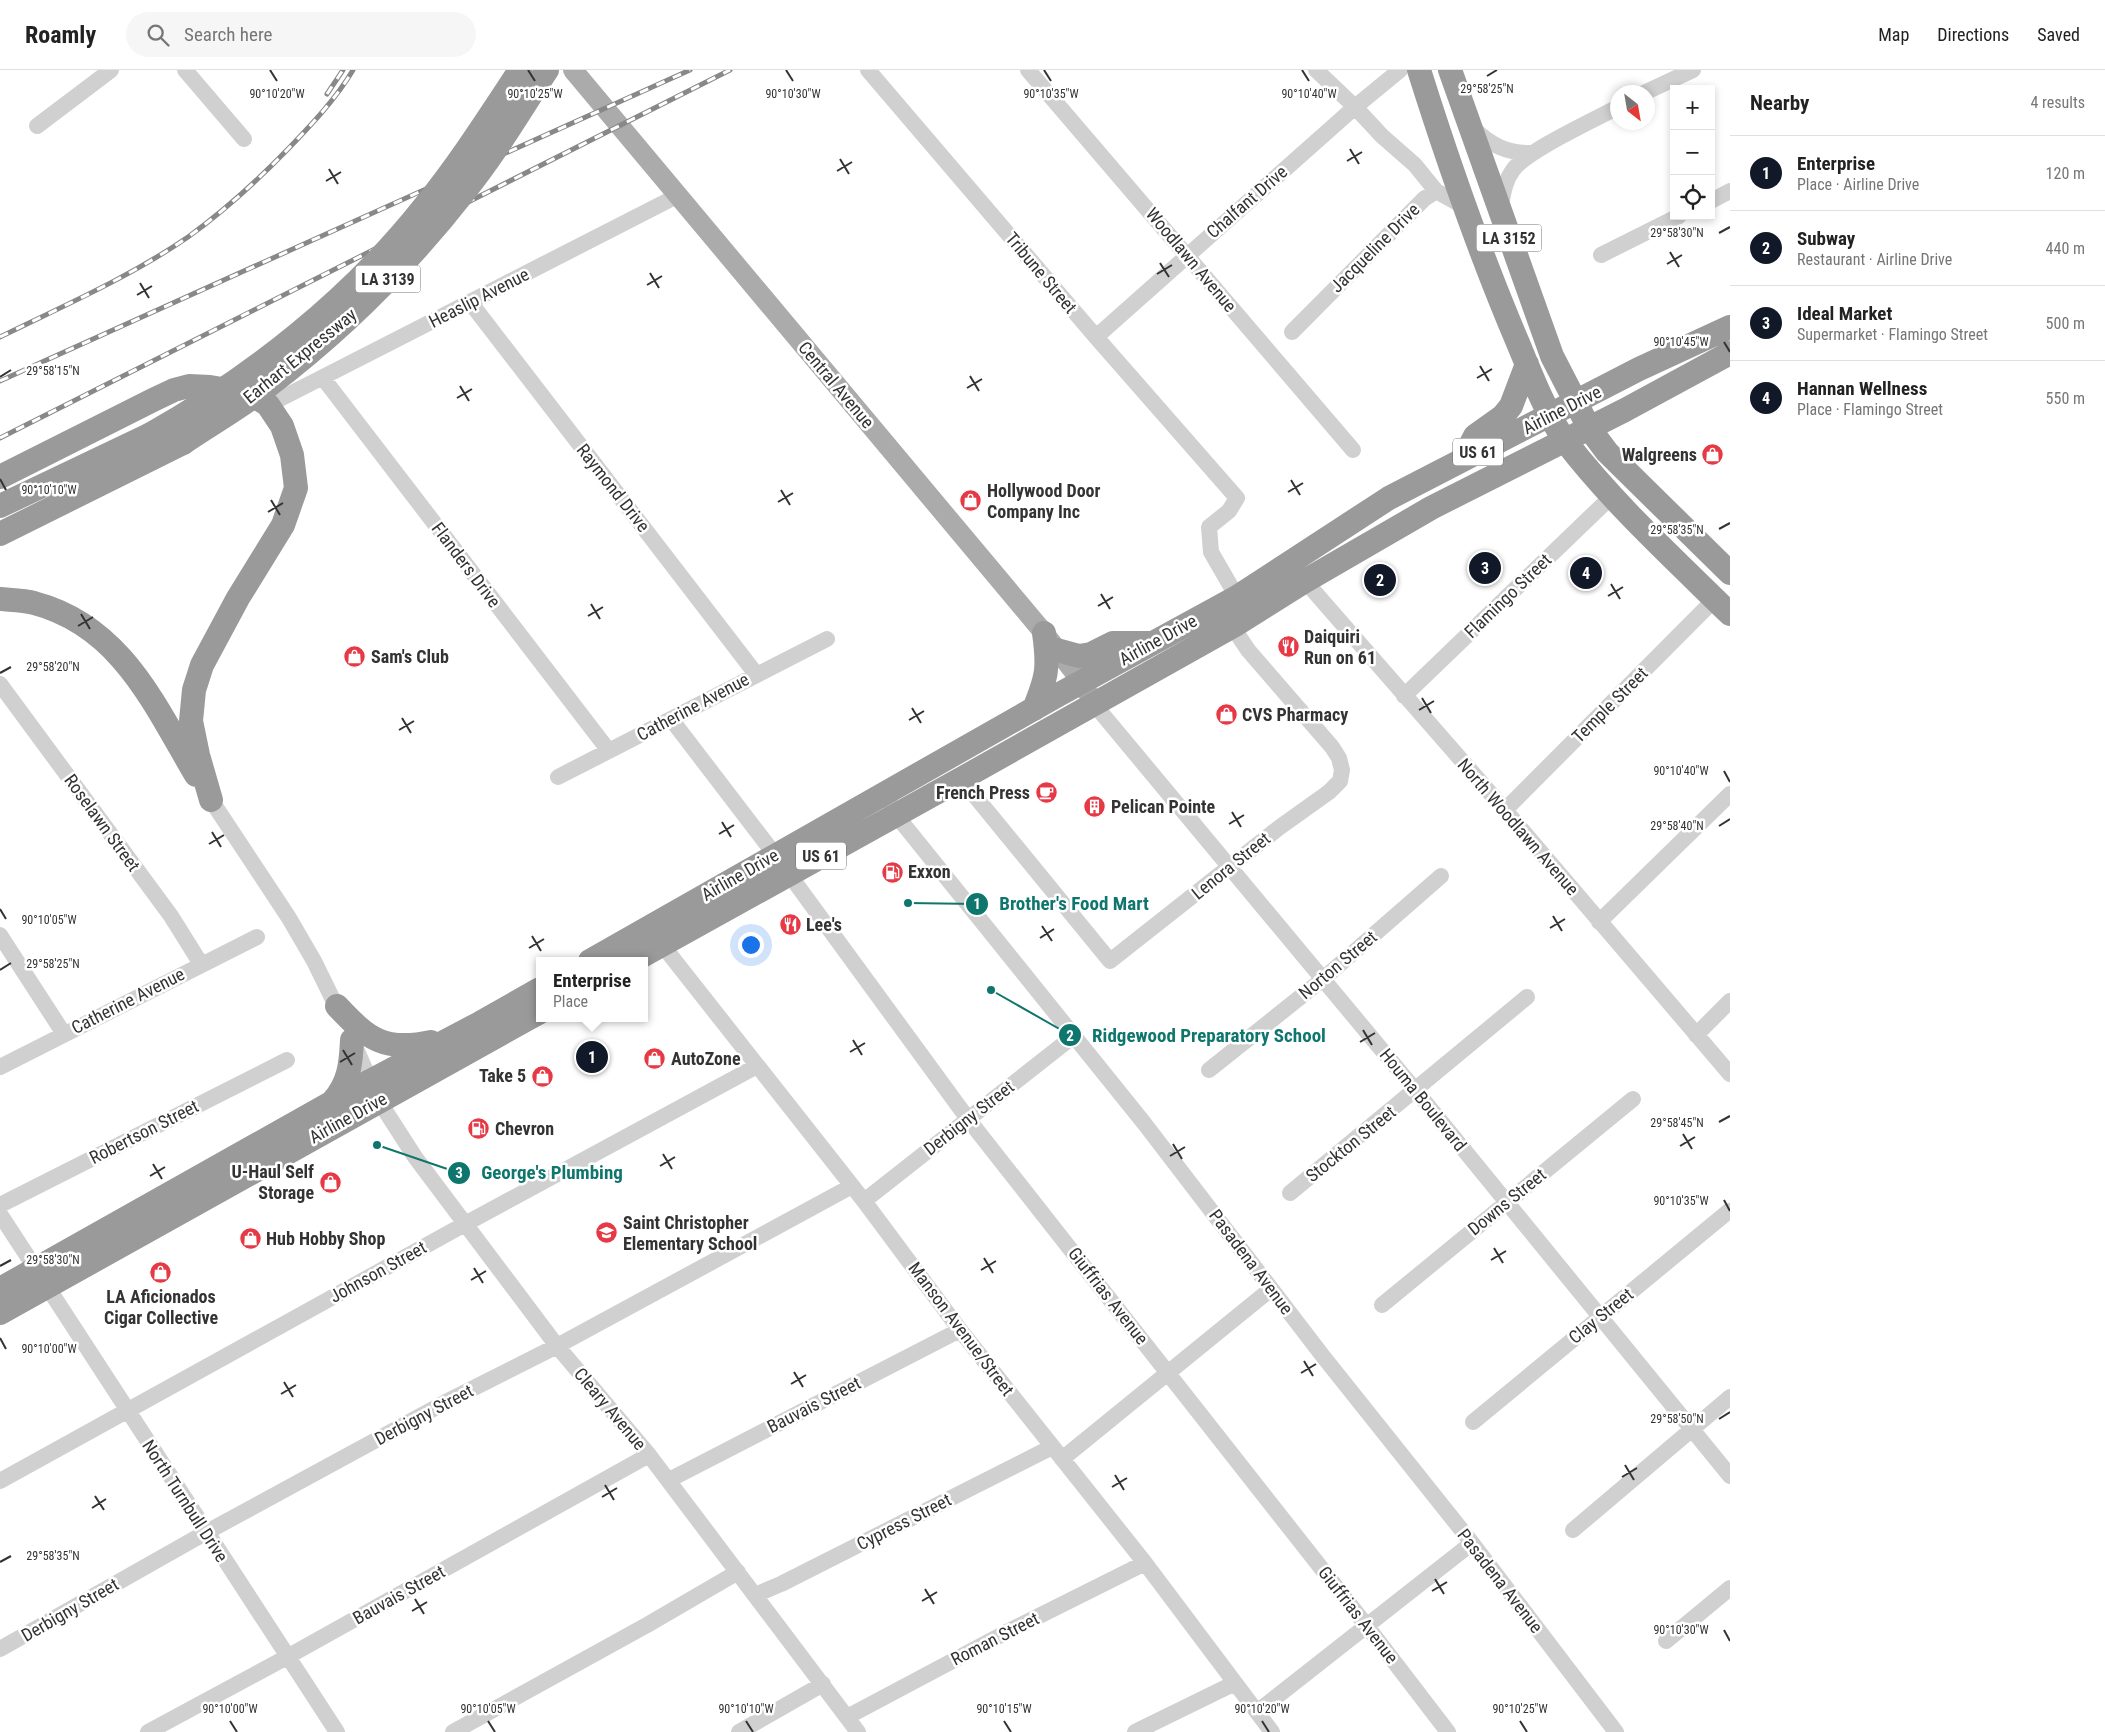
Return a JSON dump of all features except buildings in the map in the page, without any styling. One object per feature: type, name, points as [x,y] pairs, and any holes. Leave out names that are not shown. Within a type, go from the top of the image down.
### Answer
[{"type":"highway","name":"Earhart Expressway","points":[[0,506],[151,434],[200,407],[312,323],[359,280],[429,202],[456,166],[520,70]]},
{"type":"highway","name":"Earhart Expressway","points":[[0,534],[183,443],[267,387],[322,342],[375,293],[412,255],[466,191],[500,143],[547,70]]},
{"type":"highway","name":"LA 3152","points":[[1419,70],[1465,207],[1502,305],[1527,364],[1565,440],[1612,496],[1722,606]]},
{"type":"highway","name":"LA 3152","points":[[1450,70],[1552,356],[1575,403],[1589,428],[1607,452],[1730,573]]},
{"type":"highway","name":"Airline Drive","points":[[637,957],[655,936],[775,855],[1236,597],[1388,498],[1639,370],[1730,327]]},
{"type":"highway","name":"Airline Drive","points":[[600,957],[655,936],[788,874],[961,780],[1235,625],[1298,585],[1432,508],[1730,353]]},
{"type":"highway","points":[[1463,460],[1475,436],[1503,416],[1511,406],[1527,364]]},
{"type":"highway","points":[[0,477],[153,400],[174,390],[189,386],[210,387],[251,394],[268,405],[282,426],[292,454],[296,488],[283,525],[233,606],[202,665],[194,690],[191,721],[198,755],[211,800]]},
{"type":"highway","points":[[1298,585],[1313,560],[1310,550]]},
{"type":"highway","points":[[0,599],[34,602],[82,622],[120,654],[142,683],[211,800]]},
{"type":"highway","points":[[1034,709],[1044,682],[1051,642],[1079,656],[1091,654],[1113,643],[1153,643]]},
{"type":"highway","name":"Airline Drive","points":[[0,1313],[41,1278],[331,1104],[374,1091],[450,1039],[536,991]]},
{"type":"highway","points":[[336,1006],[358,1028],[379,1041],[399,1046],[450,1039]]},
{"type":"highway","name":"Airline Drive","points":[[0,1289],[41,1278],[374,1091],[536,1014]]},
{"type":"highway","points":[[331,1104],[344,1086],[349,1075],[352,1040]]},
{"type":"main road","name":"Central Avenue","points":[[573,70],[1051,642],[1082,682],[1094,704]]},
{"type":"street","points":[[37,126],[111,70]]},
{"type":"street","points":[[185,70],[244,139]]},
{"type":"street","name":"Tribune Street","points":[[868,70],[1096,337],[1237,498],[1229,511],[1209,528],[1211,552],[1236,597]]},
{"type":"street","name":"Woodlawn Avenue","points":[[1028,70],[1353,450]]},
{"type":"street","points":[[1316,70],[1382,136],[1415,164],[1436,191]]},
{"type":"street","name":"Chalfant Drive","points":[[1096,337],[1355,107],[1400,70]]},
{"type":"street","points":[[1655,88],[1693,70]]},
{"type":"street","points":[[1500,212],[1506,182],[1514,168],[1532,153],[1610,111]]},
{"type":"street","points":[[1467,122],[1482,137],[1497,147],[1519,154],[1532,153]]},
{"type":"street","name":"Jacqueline Drive","points":[[1292,332],[1424,199],[1436,191],[1465,207]]},
{"type":"street","points":[[1715,199],[1730,192]]},
{"type":"street","name":"Heaslip Avenue","points":[[280,399],[677,196]]},
{"type":"street","points":[[1602,254],[1672,220]]},
{"type":"street","name":"Raymond Drive","points":[[470,302],[756,674]]},
{"type":"street","name":"Flanders Drive","points":[[323,378],[609,751]]},
{"type":"street","name":"Flamingo Street","points":[[1404,696],[1612,496]]},
{"type":"street","name":"North Woodlawn Avenue","points":[[1298,585],[1404,696],[1505,810],[1730,1074]]},
{"type":"street","name":"Temple Street","points":[[1505,810],[1722,606]]},
{"type":"street","name":"Lenora Street","points":[[961,780],[1108,961],[1231,868],[1280,827],[1330,792],[1340,781],[1342,770],[1339,758],[1332,747],[1248,650],[1238,635],[1235,625]]},
{"type":"street","name":"Catherine Avenue","points":[[558,777],[827,638]]},
{"type":"street","name":"Roselawn Street","points":[[0,684],[171,916],[201,964]]},
{"type":"street","name":"Houma Boulevard","points":[[1094,704],[1416,1091],[1730,1476]]},
{"type":"street","name":"Giuffrias Avenue","points":[[671,719],[775,855],[968,1119],[1448,1732]]},
{"type":"street","name":"Pasadena Avenue","points":[[884,793],[896,815],[1075,1035],[1472,1543],[1616,1732]]},
{"type":"street","points":[[1599,922],[1730,794]]},
{"type":"street","name":"Cleary Avenue","points":[[211,800],[289,918],[314,961],[374,1091],[415,1157],[557,1346],[669,1480],[858,1732]]},
{"type":"street","name":"Norton Street","points":[[1209,1070],[1323,979],[1441,876]]},
{"type":"street","points":[[0,935],[64,1034]]},
{"type":"street","name":"Manson Avenue/Street","points":[[655,936],[864,1201],[960,1330],[1145,1563],[1272,1732]]},
{"type":"street","name":"Catherine Avenue","points":[[0,1067],[257,937]]},
{"type":"street","name":"Stockton Street","points":[[1290,1193],[1416,1091],[1527,997]]},
{"type":"street","points":[[1696,1035],[1730,1001]]},
{"type":"street","name":"Derbigny Street","points":[[864,1201],[1075,1035]]},
{"type":"street","name":"Robertson Street","points":[[0,1205],[287,1060]]},
{"type":"street","name":"Johnson Street","points":[[0,1481],[465,1224],[757,1066]]},
{"type":"street","name":"Downs Street","points":[[1382,1305],[1633,1099]]},
{"type":"street","name":"Derbigny Street","points":[[0,1649],[206,1532],[446,1402],[557,1346],[852,1186]]},
{"type":"street","name":"Clay Street","points":[[1472,1422],[1729,1211]]},
{"type":"street","name":"North Turnbull Drive","points":[[0,1214],[337,1732]]},
{"type":"street","name":"Cypress Street","points":[[755,1595],[1057,1453],[1168,1372],[1271,1288]]},
{"type":"street","name":"Bauvais Street","points":[[669,1480],[960,1330]]},
{"type":"street","points":[[1574,1530],[1691,1429],[1730,1398]]},
{"type":"street","name":"Bauvais Street","points":[[148,1732],[287,1657],[649,1455]]},
{"type":"street","points":[[1257,1712],[1472,1543]]},
{"type":"street","name":"Roman Street","points":[[846,1717],[1005,1633],[1145,1563]]},
{"type":"street","points":[[453,1732],[647,1625],[738,1572]]},
{"type":"street","points":[[1666,1641],[1730,1588]]},
{"type":"street","points":[[1135,1732],[1235,1682]]},
{"type":"street","points":[[739,1732],[823,1684]]},
{"type":"railway","points":[[327,94],[343,70]]},
{"type":"railway","points":[[0,337],[120,278],[188,237],[240,195],[288,149],[331,101],[353,70]]},
{"type":"railway","points":[[0,381],[690,70]]},
{"type":"railway","points":[[0,438],[730,70]]},
{"type":"place","name":"Walgreens","points":[[1713,455]]},
{"type":"place","name":"Hollywood Door Company Inc","points":[[971,501]]},
{"type":"place","name":"Ideal Market","points":[[1485,568]]},
{"type":"place","name":"Hannan Wellness","points":[[1586,573]]},
{"type":"place","name":"Subway","points":[[1380,580]]},
{"type":"place","name":"Daiquiri Run on 61","points":[[1288,647]]},
{"type":"place","name":"Sam's Club","points":[[355,657]]},
{"type":"place","name":"CVS Pharmacy","points":[[1226,715]]},
{"type":"place","name":"French Press","points":[[1046,793]]},
{"type":"place","name":"Pelican Pointe","points":[[1095,807]]},
{"type":"place","name":"Exxon","points":[[892,872]]},
{"type":"place","name":"Brother's Food Mart","points":[[908,903]]},
{"type":"place","name":"Lee's","points":[[790,925]]},
{"type":"place","name":"Ridgewood Preparatory School","points":[[991,990]]},
{"type":"place","name":"Enterprise","points":[[592,1057]]},
{"type":"place","name":"AutoZone","points":[[655,1059]]},
{"type":"place","name":"Take 5","points":[[542,1076]]},
{"type":"place","name":"Chevron","points":[[479,1129]]},
{"type":"place","name":"George's Plumbing","points":[[377,1145]]},
{"type":"place","name":"U-Haul Self Storage","points":[[330,1182]]},
{"type":"place","name":"Saint Christopher Elementary School","points":[[607,1233]]},
{"type":"place","name":"Hub Hobby Shop","points":[[250,1239]]},
{"type":"place","name":"LA Aficionados Cigar Collective","points":[[161,1272]]}]
